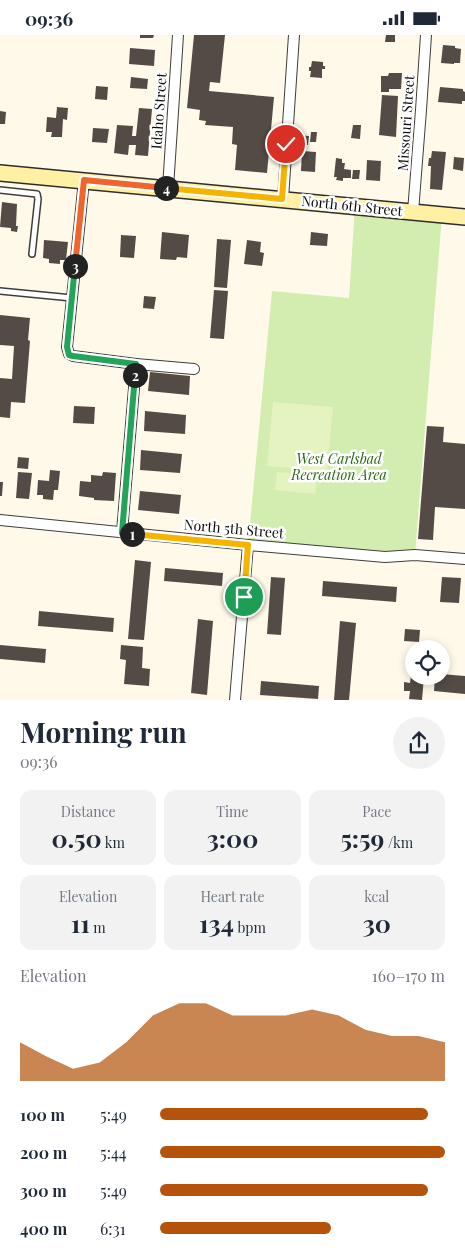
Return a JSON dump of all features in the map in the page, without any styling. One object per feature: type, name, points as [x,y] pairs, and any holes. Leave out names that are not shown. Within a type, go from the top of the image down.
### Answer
[{"type":"street","name":"Idaho Street","points":[[168,188],[178,35]]},
{"type":"street","points":[[282,199],[294,35]]},
{"type":"street","name":"Missouri Street","points":[[413,212],[426,35]]},
{"type":"street","name":"North 6th Street","points":[[3,173],[24,180],[84,180],[465,217]]},
{"type":"street","points":[[84,180],[67,347],[69,355],[194,369]]},
{"type":"street","points":[[122,533],[136,364]]},
{"type":"street","name":"North 5th Street","points":[[0,520],[386,557],[415,555],[465,559]]},
{"type":"street","points":[[235,700],[248,545]]},
{"type":"lane","points":[[3,173],[2,190],[37,194],[32,254]]},
{"type":"lane","points":[[24,180],[24,192]]},
{"type":"lane","points":[[0,291],[72,298]]},
{"type":"green space","name":"West Carlsbad Recreation Area","points":[[355,206],[442,215],[415,555],[248,545],[272,291],[349,298]]},
{"type":"green space","points":[[273,402],[333,407],[327,471],[267,466]]},
{"type":"green space","points":[[277,472],[317,475],[315,494],[275,490]]},
{"type":"building","points":[[140,35],[154,35],[153,38],[140,38]]},
{"type":"building","points":[[194,35],[225,35],[220,83],[210,82],[209,91],[274,97],[267,173],[235,170],[237,145],[232,144],[233,127],[205,125],[206,121],[199,120],[200,110],[187,108]]},
{"type":"building","points":[[386,35],[395,35],[395,42],[385,42]]},
{"type":"building","points":[[443,45],[455,46],[455,48],[461,49],[460,63],[441,63]]},
{"type":"building","points":[[130,48],[155,50],[154,66],[129,64]]},
{"type":"building","points":[[312,61],[323,62],[325,69],[322,69],[322,78],[310,77],[311,71],[309,71],[309,67],[311,67]]},
{"type":"building","points":[[389,73],[402,73],[401,89],[389,89],[389,92],[381,92],[381,76],[388,76]]},
{"type":"building","points":[[131,77],[148,79],[147,89],[130,88]]},
{"type":"building","points":[[96,86],[108,87],[107,100],[95,99]]},
{"type":"building","points":[[440,87],[463,89],[465,101],[462,101],[462,104],[438,102]]},
{"type":"building","points":[[382,95],[398,96],[396,137],[379,135]]},
{"type":"building","points":[[57,107],[68,108],[67,120],[63,119],[62,137],[51,137],[52,132],[46,132],[47,117],[56,118]]},
{"type":"building","points":[[139,108],[152,109],[148,156],[135,155],[136,145],[129,145],[128,155],[114,153],[117,125],[133,126],[132,136],[136,136]]},
{"type":"building","points":[[0,111],[6,112],[5,124],[0,124]]},
{"type":"building","points":[[353,125],[361,125],[360,139],[351,138]]},
{"type":"building","points":[[93,128],[109,129],[107,143],[92,142]]},
{"type":"building","points":[[311,132],[317,132],[316,142],[310,142]]},
{"type":"building","points":[[295,135],[309,136],[308,145],[295,142]]},
{"type":"building","points":[[302,151],[316,152],[315,172],[301,171]]},
{"type":"building","points":[[432,151],[446,152],[442,190],[430,189],[431,166],[428,166]]},
{"type":"building","points":[[454,157],[464,158],[463,171],[453,169]]},
{"type":"building","points":[[336,158],[342,159],[342,163],[345,163],[344,169],[351,170],[351,178],[343,178],[343,181],[336,180],[337,177],[334,177]]},
{"type":"building","points":[[367,160],[381,161],[380,181],[366,180]]},
{"type":"building","points":[[353,170],[360,170],[359,179],[352,179]]},
{"type":"building","points":[[2,202],[17,204],[17,232],[11,231],[11,228],[0,227]]},
{"type":"building","points":[[162,232],[189,235],[187,258],[177,257],[176,260],[160,259]]},
{"type":"building","points":[[311,232],[328,234],[327,246],[310,245]]},
{"type":"building","points":[[121,235],[136,236],[134,258],[120,257]]},
{"type":"building","points":[[217,239],[231,240],[227,288],[214,287]]},
{"type":"building","points":[[44,240],[68,242],[66,260],[60,260],[60,264],[49,263],[49,259],[43,258]]},
{"type":"building","points":[[247,240],[261,242],[260,252],[264,253],[262,266],[244,264]]},
{"type":"building","points":[[214,290],[228,291],[224,339],[210,338]]},
{"type":"building","points":[[144,296],[156,297],[154,309],[143,308]]},
{"type":"building","points":[[0,315],[30,318],[25,403],[11,402],[10,418],[0,417],[0,378],[12,379],[14,346],[0,345]]},
{"type":"building","points":[[150,372],[190,376],[189,395],[148,391]]},
{"type":"building","points":[[74,406],[95,407],[94,424],[73,423]]},
{"type":"building","points":[[145,411],[186,415],[185,434],[144,431]]},
{"type":"building","points":[[427,426],[444,427],[443,442],[465,444],[465,509],[435,507],[433,540],[418,539]]},
{"type":"building","points":[[141,450],[182,454],[180,473],[140,470]]},
{"type":"building","points":[[18,457],[29,458],[28,469],[17,468]]},
{"type":"building","points":[[50,470],[60,471],[58,490],[54,490],[53,500],[43,499],[43,495],[37,495],[38,480],[49,481]]},
{"type":"building","points":[[18,472],[32,473],[29,499],[16,498]]},
{"type":"building","points":[[103,472],[116,473],[114,501],[94,500],[94,498],[79,496],[80,481],[91,482],[91,475],[102,476]]},
{"type":"building","points":[[0,482],[3,482],[2,496],[0,496]]},
{"type":"building","points":[[140,491],[181,495],[179,514],[138,510]]},
{"type":"building","points":[[135,560],[151,562],[144,640],[128,639]]},
{"type":"building","points":[[165,568],[223,573],[222,586],[164,581]]},
{"type":"building","points":[[271,577],[285,578],[281,635],[267,634]]},
{"type":"building","points":[[442,577],[461,578],[459,603],[440,602]]},
{"type":"building","points":[[323,581],[397,587],[396,602],[322,596]]},
{"type":"building","points":[[39,611],[114,618],[113,632],[38,626]]},
{"type":"building","points":[[198,619],[213,621],[207,695],[191,693]]},
{"type":"building","points":[[340,621],[356,623],[349,700],[334,700]]},
{"type":"building","points":[[405,629],[420,630],[419,640],[404,641]]},
{"type":"building","points":[[0,645],[46,649],[45,663],[0,659]]},
{"type":"building","points":[[121,645],[143,647],[142,668],[150,669],[149,686],[124,684],[126,660],[120,659]]},
{"type":"building","points":[[450,675],[465,676],[465,694],[434,691],[434,685],[450,685]]},
{"type":"building","points":[[261,681],[319,686],[318,699],[260,695]]},
{"type":"building","points":[[404,682],[405,685],[423,685],[422,700],[409,699],[410,691],[404,691]]},
{"type":"route","points":[[244,597],[248,545],[122,533],[136,364],[73,356],[69,355],[67,347],[84,180],[282,199],[286,144]]}]
